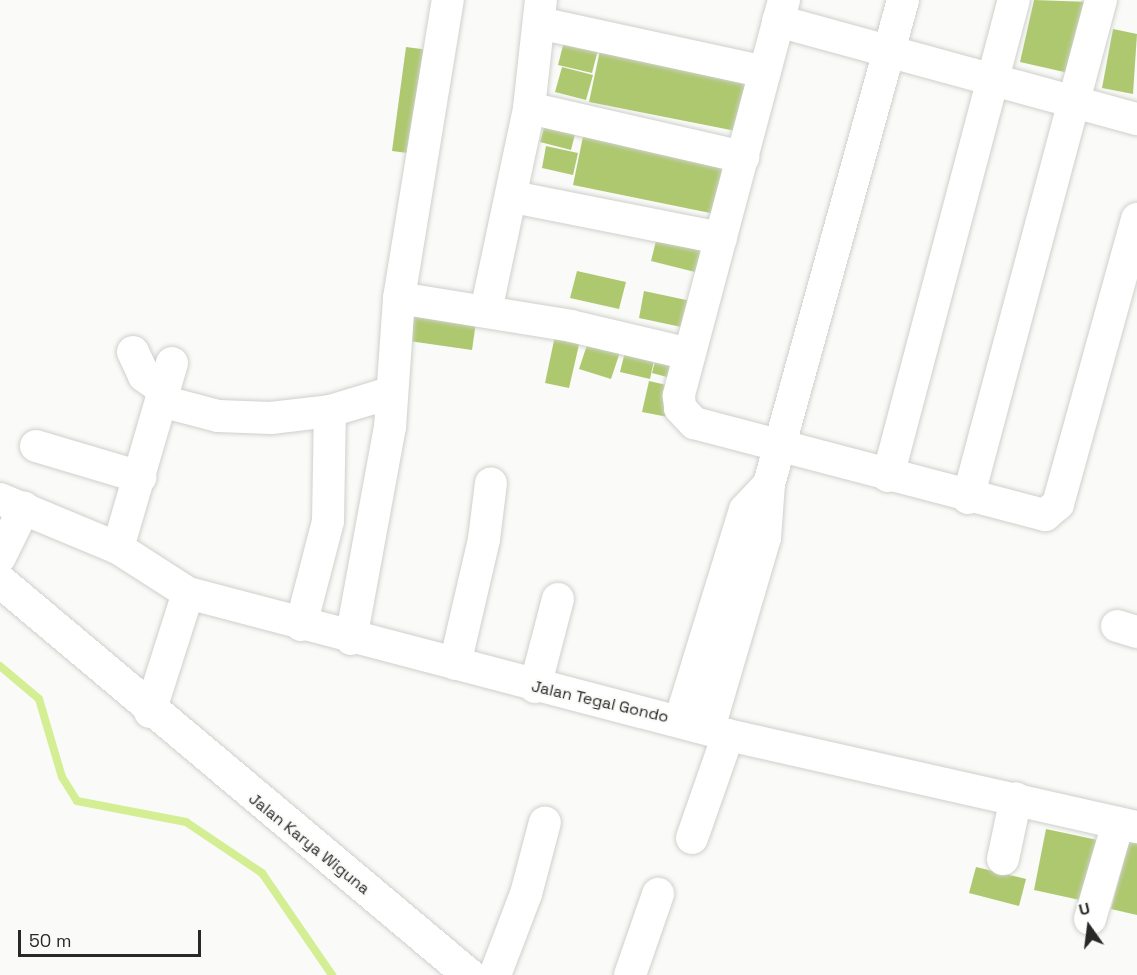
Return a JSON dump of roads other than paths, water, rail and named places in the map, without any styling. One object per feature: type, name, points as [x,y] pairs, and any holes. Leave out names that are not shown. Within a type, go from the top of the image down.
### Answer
[{"type":"main road","name":"Jalan Karya Wiguna","points":[[0,581],[150,712],[470,975]]},
{"type":"street","points":[[351,639],[385,462],[399,298],[448,0]]},
{"type":"street","points":[[692,838],[705,728],[765,538],[769,484],[782,450],[903,0]]},
{"type":"street","points":[[888,476],[1014,0]]},
{"type":"street","points":[[968,498],[1101,0]]},
{"type":"street","points":[[1137,119],[1073,105],[889,51],[781,11],[679,396],[686,417],[782,450],[1037,515],[1058,504],[1137,219]]},
{"type":"street","points":[[486,311],[513,197],[529,108],[540,12],[765,72]]},
{"type":"street","points":[[529,108],[743,157]]},
{"type":"street","points":[[513,197],[721,238]]},
{"type":"street","points":[[399,298],[486,311],[689,354]]},
{"type":"street","points":[[133,352],[144,376],[163,395],[253,418],[330,411],[390,393]]},
{"type":"street","points":[[118,548],[163,395]]},
{"type":"street","points":[[301,625],[328,521],[330,411]]},
{"type":"street","points":[[36,446],[140,477]]},
{"type":"street","points":[[455,664],[484,539],[491,483]]},
{"type":"street","points":[[0,556],[12,503]]},
{"type":"street","name":"Jalan Tegal Gondo","points":[[12,503],[118,548],[188,593],[535,687],[1128,825]]},
{"type":"street","points":[[150,712],[188,593]]},
{"type":"street","points":[[535,687],[558,599]]},
{"type":"street","points":[[1003,859],[1016,798]]},
{"type":"street","points":[[495,975],[526,894],[545,822]]},
{"type":"street","points":[[1090,919],[1128,825]]},
{"type":"street","points":[[630,975],[658,894]]},
{"type":"waterway","points":[[0,666],[39,699],[62,777],[77,801],[186,822],[262,873],[332,975]]}]
